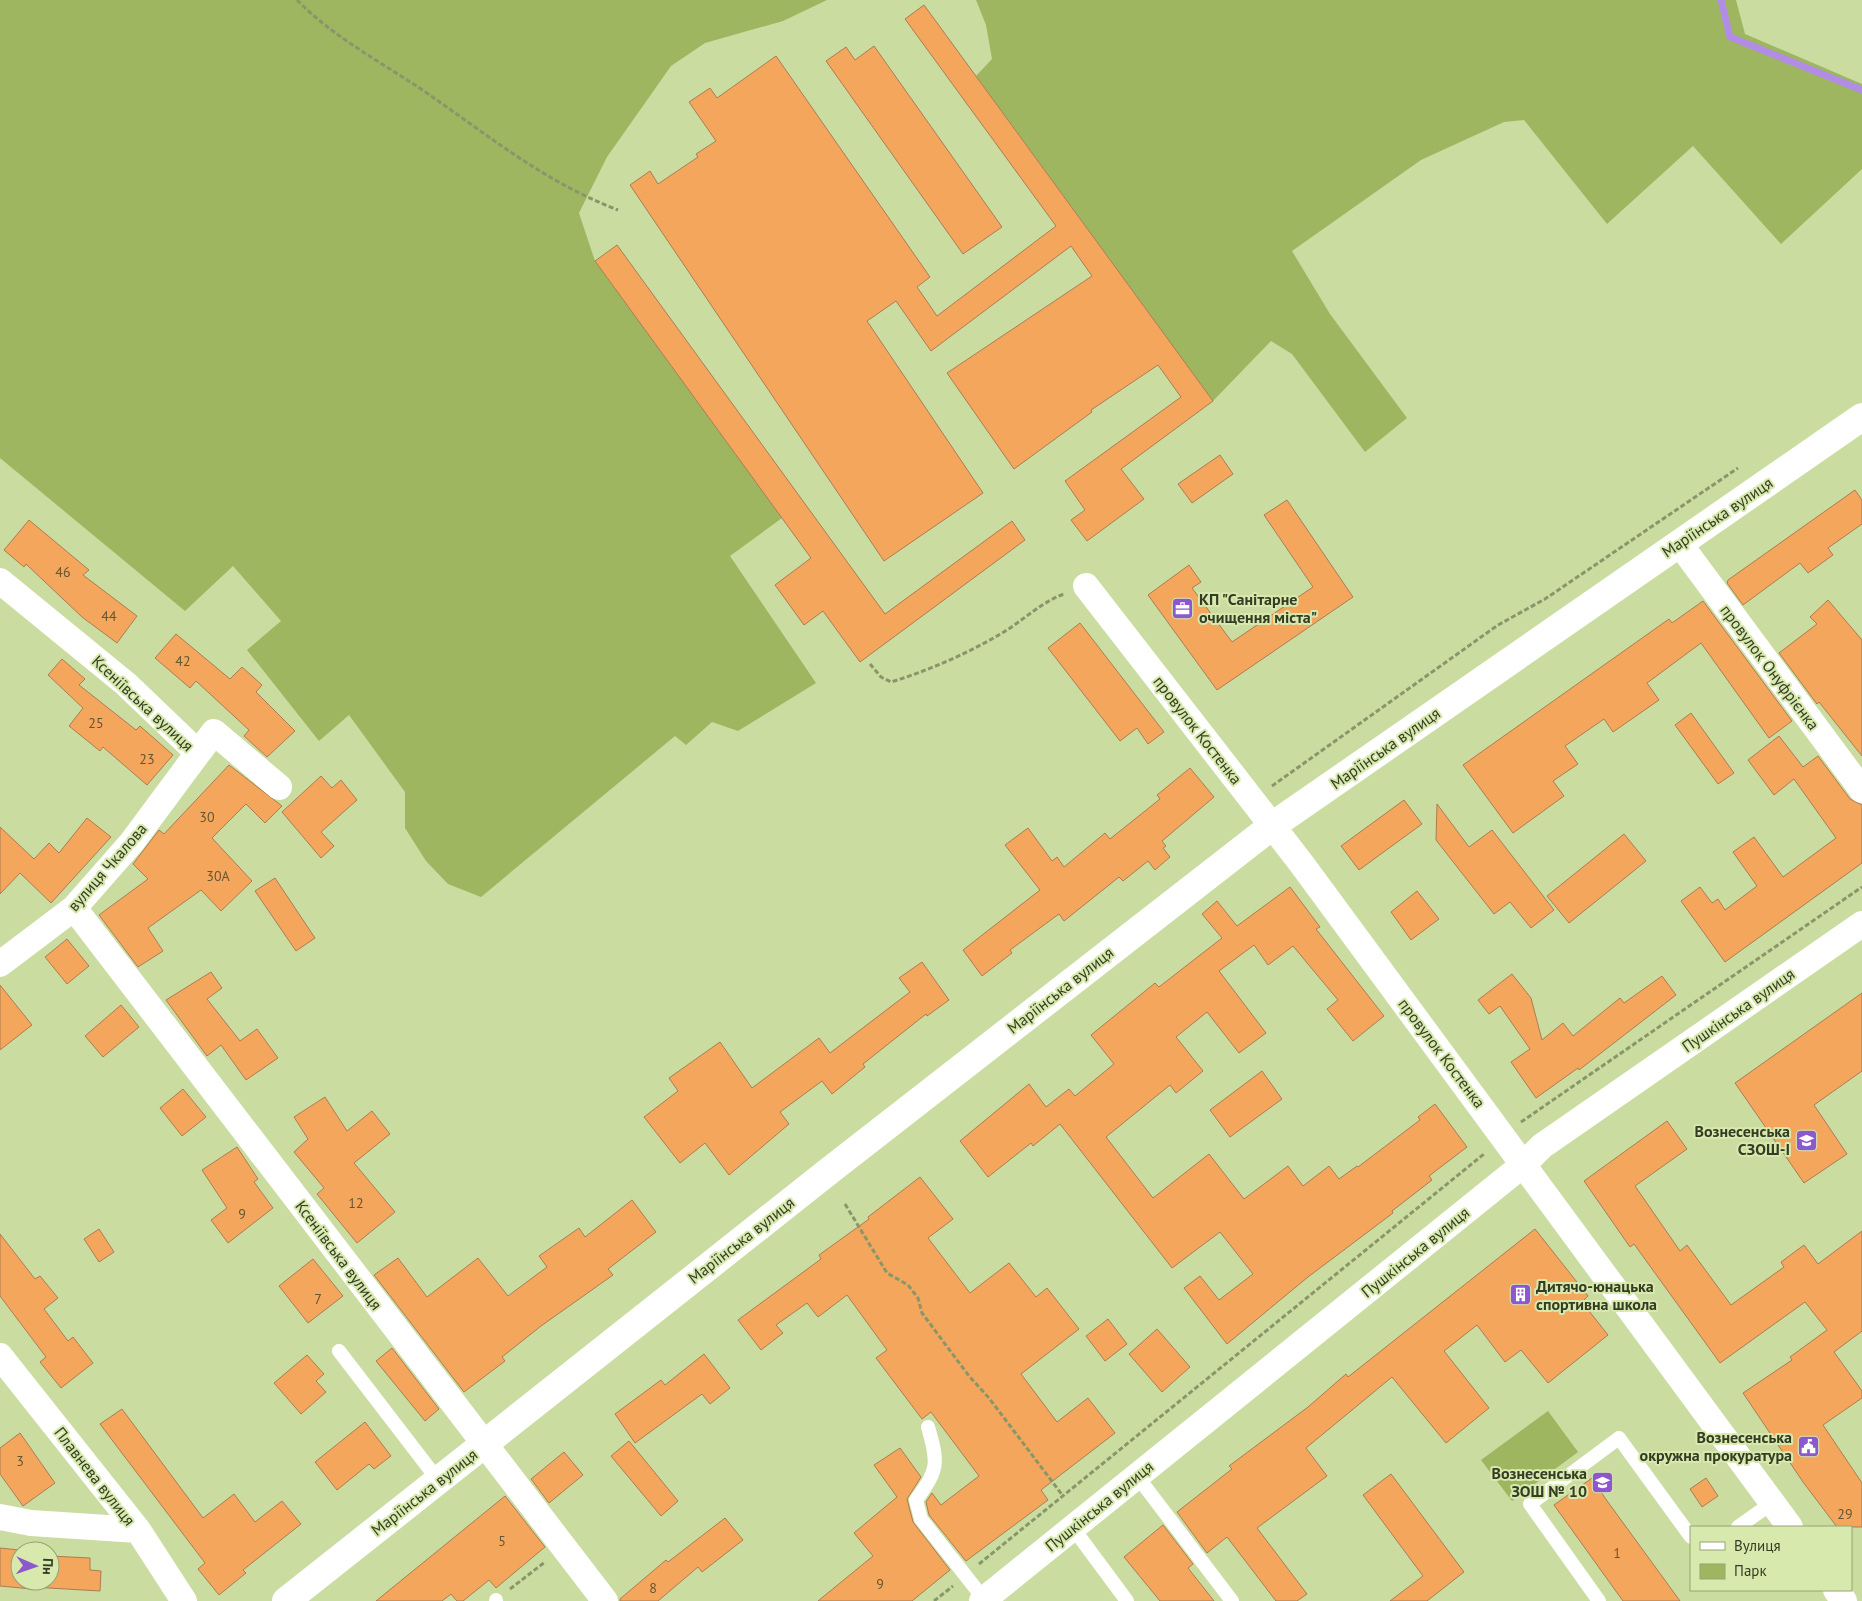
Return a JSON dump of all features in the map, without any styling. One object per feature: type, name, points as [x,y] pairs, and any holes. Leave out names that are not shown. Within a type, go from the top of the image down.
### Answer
[{"type":"main road","name":"Маріїнська вулиця","points":[[286,1601],[829,1170],[1272,826],[1862,418]]},
{"type":"street","name":"провулок Онуфрієнка","points":[[1679,543],[1862,790]]},
{"type":"street","name":"Ксеніївська вулиця","points":[[0,581],[126,684],[198,753],[214,732],[279,787]]},
{"type":"street","name":"провулок Костенка","points":[[1078,589],[1253,800],[1524,1164],[1789,1526]]},
{"type":"street","name":"вулиця Чкалова","points":[[0,964],[74,908],[132,842],[198,753]]},
{"type":"street","name":"Ксеніївська вулиця","points":[[74,908],[605,1601]]},
{"type":"street","name":"Пушкінська вулиця","points":[[983,1600],[1524,1164],[1542,1146],[1862,924]]},
{"type":"street","name":"Плавнева вулиця","points":[[0,1356],[138,1530],[184,1601]]},
{"type":"street","points":[[0,1517],[31,1523],[138,1530]]},
{"type":"lane","points":[[338,1351],[438,1480]]},
{"type":"lane","points":[[928,1428],[935,1449],[934,1476],[916,1500],[920,1520],[983,1600]]},
{"type":"lane","points":[[1599,1601],[1530,1504],[1619,1438],[1690,1537]]},
{"type":"lane","points":[[1137,1476],[1232,1601]]},
{"type":"lane","points":[[1739,1526],[1772,1503]]},
{"type":"lane","points":[[1072,1528],[1127,1601]]},
{"type":"path","points":[[297,0],[331,29],[517,158],[561,186],[618,210]]},
{"type":"path","points":[[1253,800],[1498,626],[1546,599],[1738,468]]},
{"type":"path","points":[[870,664],[881,677],[891,682],[913,675],[996,637],[1048,600],[1078,589]]},
{"type":"path","points":[[934,1601],[1504,1138],[1522,1121],[1862,887]]},
{"type":"path","points":[[845,1204],[887,1272],[908,1285],[918,1298],[922,1313],[927,1320],[1063,1496]]},
{"type":"path","points":[[496,1601],[563,1547]]},
{"type":"green space","points":[[0,0],[827,0],[783,21],[705,43],[671,66],[607,157],[579,213],[595,261],[782,518],[730,556],[816,683],[738,731],[712,722],[686,745],[675,736],[481,897],[448,884],[426,861],[405,828],[405,792],[349,715],[319,741],[247,650],[281,621],[233,566],[185,611],[0,458]]},
{"type":"green space","points":[[976,0],[1736,0],[1745,34],[1862,84],[1862,169],[1781,244],[1693,146],[1607,224],[1524,120],[1504,122],[1421,160],[1292,251],[1330,314],[1407,418],[1365,452],[1292,354],[1271,341],[1213,401],[976,76],[992,59],[986,25]]},
{"type":"green space","points":[[1548,1411],[1578,1452],[1512,1501],[1481,1460]]},
{"type":"building","points":[[924,5],[1213,401],[1121,469],[1144,499],[1087,541],[1071,520],[1085,510],[1065,481],[1181,397],[1158,365],[1091,410],[1092,412],[1014,469],[947,373],[1092,276],[1071,246],[931,351],[896,301],[867,321],[983,493],[884,561],[630,185],[650,171],[658,184],[698,157],[696,154],[716,141],[689,102],[710,88],[717,98],[776,56],[930,277],[917,287],[937,316],[1056,226],[905,19]]},
{"type":"building","points":[[874,46],[1002,227],[963,254],[826,61],[846,47],[855,60]]},
{"type":"building","points":[[617,245],[885,614],[1012,521],[1025,540],[860,662],[823,611],[804,625],[775,585],[811,558],[595,261]]},
{"type":"building","points":[[1220,455],[1233,474],[1192,503],[1178,484]]},
{"type":"building","points":[[1855,490],[1862,500],[1862,524],[1828,548],[1833,555],[1808,573],[1800,563],[1743,605],[1727,583],[1728,580]]},
{"type":"building","points":[[1287,500],[1353,597],[1217,690],[1148,595],[1189,565],[1201,582],[1192,588],[1232,642],[1313,587],[1264,515]]},
{"type":"building","points":[[29,520],[89,570],[83,575],[137,616],[117,643],[82,617],[26,564],[24,567],[4,550]]},
{"type":"building","points":[[1828,600],[1862,640],[1862,756],[1819,702],[1817,704],[1779,653],[1817,624],[1810,617]]},
{"type":"building","points":[[1703,601],[1792,721],[1769,738],[1701,643],[1647,683],[1659,700],[1613,732],[1604,719],[1565,746],[1578,764],[1553,781],[1564,796],[1513,833],[1463,765],[1669,619],[1672,623]]},
{"type":"building","points":[[1080,623],[1164,732],[1148,744],[1137,728],[1120,741],[1048,648]]},
{"type":"building","points":[[176,634],[230,679],[242,667],[262,685],[256,692],[295,731],[267,757],[244,736],[249,730],[196,681],[190,688],[155,658]]},
{"type":"building","points":[[62,659],[85,679],[79,685],[136,730],[140,726],[173,755],[147,785],[103,747],[100,751],[69,726],[83,708],[48,675]]},
{"type":"building","points":[[1691,713],[1734,773],[1718,784],[1675,725]]},
{"type":"building","points":[[1779,736],[1803,767],[1818,756],[1850,799],[1862,805],[1862,863],[1725,962],[1681,901],[1700,887],[1712,903],[1718,899],[1725,910],[1757,886],[1733,852],[1754,837],[1783,877],[1836,838],[1794,779],[1774,795],[1748,760]]},
{"type":"building","points":[[229,765],[282,806],[265,823],[246,804],[212,838],[252,881],[221,911],[201,890],[148,928],[163,951],[138,967],[99,915],[148,879],[133,864],[159,830],[164,834]]},
{"type":"building","points":[[1190,768],[1214,797],[1162,841],[1166,846],[1163,848],[1170,857],[1155,870],[1148,861],[1123,881],[1119,877],[1064,921],[1059,914],[1010,950],[1012,953],[982,976],[963,950],[1040,890],[1005,845],[1028,828],[1052,861],[1057,857],[1064,867],[1105,833],[1110,839],[1160,799],[1157,795]]},
{"type":"building","points":[[321,776],[332,788],[341,780],[357,800],[321,832],[334,846],[321,858],[282,812]]},
{"type":"building","points":[[1404,800],[1422,824],[1359,870],[1341,846]]},
{"type":"building","points":[[1437,804],[1469,847],[1492,830],[1554,910],[1531,928],[1510,902],[1494,914],[1436,840]]},
{"type":"building","points":[[87,818],[111,837],[51,903],[20,873],[0,894],[0,827],[34,859],[49,843],[59,853]]},
{"type":"building","points":[[1624,834],[1646,861],[1569,923],[1547,896]]},
{"type":"building","points":[[275,878],[315,938],[296,951],[255,891]]},
{"type":"building","points":[[1290,887],[1320,927],[1316,929],[1384,1016],[1353,1041],[1327,1009],[1338,1000],[1293,946],[1268,965],[1254,945],[1219,971],[1266,1033],[1239,1053],[1207,1012],[1176,1037],[1203,1071],[1176,1093],[1170,1085],[1106,1137],[1153,1198],[1209,1154],[1244,1199],[1288,1166],[1303,1186],[1329,1166],[1339,1179],[1420,1120],[1418,1117],[1435,1104],[1467,1147],[1429,1176],[1432,1180],[1392,1211],[1393,1213],[1308,1277],[1227,1344],[1184,1288],[1200,1276],[1219,1300],[1253,1274],[1220,1232],[1172,1268],[1060,1124],[1033,1146],[1031,1143],[988,1177],[960,1141],[1029,1084],[1046,1107],[1069,1089],[1075,1096],[1114,1064],[1091,1035],[1155,983],[1159,987],[1222,938],[1202,914],[1217,901],[1237,926]]},
{"type":"building","points":[[1417,891],[1439,919],[1411,940],[1391,912]]},
{"type":"building","points":[[67,939],[89,966],[67,984],[45,957]]},
{"type":"building","points":[[922,962],[949,1000],[927,1016],[926,1014],[863,1064],[865,1067],[832,1094],[822,1081],[780,1112],[789,1124],[729,1175],[705,1143],[680,1163],[644,1117],[678,1091],[669,1078],[720,1042],[752,1088],[819,1038],[830,1053],[910,992],[899,978]]},
{"type":"building","points":[[211,972],[222,988],[207,999],[240,1041],[257,1029],[278,1058],[246,1080],[221,1045],[207,1056],[166,1000]]},
{"type":"building","points":[[1512,974],[1531,998],[1542,1040],[1563,1023],[1573,1036],[1620,998],[1624,1003],[1662,976],[1676,995],[1579,1070],[1578,1068],[1536,1098],[1511,1062],[1530,1049],[1500,1006],[1489,1014],[1478,1000]]},
{"type":"building","points":[[0,985],[32,1025],[0,1050]]},
{"type":"building","name":"Вознесенська СЗОШ-І","points":[[1862,993],[1862,1071],[1814,1105],[1847,1154],[1804,1183],[1735,1083]]},
{"type":"building","points":[[121,1005],[139,1027],[103,1057],[85,1036]]},
{"type":"building","points":[[1262,1071],[1282,1099],[1230,1137],[1210,1110]]},
{"type":"building","points":[[183,1089],[206,1117],[182,1136],[160,1108]]},
{"type":"building","points":[[325,1097],[347,1131],[372,1111],[390,1134],[354,1163],[395,1212],[357,1243],[317,1194],[324,1188],[294,1152],[308,1139],[294,1117]]},
{"type":"building","points":[[1667,1121],[1687,1149],[1635,1186],[1680,1251],[1687,1245],[1731,1305],[1784,1267],[1781,1262],[1804,1245],[1818,1264],[1862,1231],[1862,1331],[1834,1352],[1862,1391],[1862,1398],[1823,1425],[1862,1483],[1862,1527],[1836,1526],[1803,1482],[1743,1393],[1792,1360],[1790,1357],[1827,1330],[1805,1302],[1720,1363],[1634,1244],[1630,1247],[1584,1181]]},
{"type":"building","points":[[237,1147],[258,1179],[254,1182],[273,1208],[228,1243],[211,1220],[227,1208],[202,1170]]},
{"type":"building","points":[[920,1177],[953,1219],[928,1238],[970,1293],[1009,1263],[1036,1297],[1047,1288],[1079,1329],[1021,1374],[1057,1422],[1088,1398],[1115,1433],[1041,1490],[1048,1500],[966,1561],[929,1515],[926,1502],[932,1493],[941,1505],[979,1476],[931,1412],[922,1419],[876,1358],[887,1350],[847,1295],[818,1317],[807,1303],[776,1325],[783,1333],[761,1350],[738,1320],[821,1259],[819,1255],[869,1219],[868,1217]]},
{"type":"building","points":[[632,1200],[656,1232],[608,1269],[613,1275],[541,1326],[502,1357],[505,1361],[464,1392],[374,1275],[398,1258],[427,1297],[478,1258],[508,1296],[547,1267],[539,1256],[579,1228],[585,1237]]},
{"type":"building","points":[[99,1229],[114,1252],[99,1262],[84,1239]]},
{"type":"building","points":[[1535,1229],[1588,1296],[1582,1302],[1608,1335],[1548,1383],[1521,1350],[1505,1362],[1477,1325],[1444,1351],[1489,1408],[1446,1443],[1392,1377],[1306,1448],[1327,1476],[1257,1528],[1307,1594],[1297,1601],[1276,1601],[1227,1537],[1207,1553],[1177,1512],[1232,1469],[1229,1466],[1308,1407],[1346,1374],[1348,1377]]},
{"type":"building","points":[[0,1234],[35,1279],[40,1276],[58,1298],[44,1309],[68,1341],[73,1337],[93,1363],[61,1388],[40,1362],[46,1357],[0,1296]]},
{"type":"building","points":[[313,1259],[343,1296],[308,1323],[279,1286]]},
{"type":"building","points":[[1108,1319],[1127,1344],[1105,1361],[1086,1336]]},
{"type":"building","points":[[1157,1329],[1190,1367],[1162,1392],[1129,1354]]},
{"type":"building","points":[[392,1348],[439,1409],[425,1421],[376,1361]]},
{"type":"building","points":[[704,1354],[730,1388],[710,1404],[702,1394],[635,1443],[615,1414],[661,1380],[665,1385]]},
{"type":"building","points":[[307,1355],[324,1374],[316,1381],[326,1392],[301,1414],[274,1383]]},
{"type":"building","points":[[122,1409],[203,1518],[234,1494],[255,1522],[282,1501],[301,1524],[243,1570],[246,1573],[219,1595],[198,1569],[205,1563],[100,1424]]},
{"type":"building","points":[[365,1422],[391,1456],[374,1469],[369,1464],[337,1490],[315,1462]]},
{"type":"building","points":[[20,1433],[55,1483],[23,1506],[0,1474],[0,1448]]},
{"type":"building","points":[[629,1441],[678,1501],[661,1516],[611,1456]]},
{"type":"building","points":[[900,1448],[921,1477],[907,1499],[913,1522],[950,1570],[912,1601],[818,1601],[873,1556],[854,1533],[897,1497],[874,1465]]},
{"type":"building","points":[[564,1452],[583,1475],[549,1503],[531,1479]]},
{"type":"building","points":[[1391,1474],[1464,1572],[1427,1601],[1390,1601],[1423,1576],[1363,1495]]},
{"type":"building","points":[[1592,1478],[1680,1601],[1623,1601],[1554,1505]]},
{"type":"building","points":[[1706,1478],[1718,1496],[1702,1507],[1690,1489]]},
{"type":"building","points":[[505,1496],[545,1547],[496,1588],[489,1580],[463,1601],[457,1601],[451,1594],[442,1601],[376,1601]]},
{"type":"building","points":[[725,1518],[743,1540],[702,1572],[698,1567],[658,1601],[620,1601],[666,1560],[668,1562]]},
{"type":"building","points":[[1163,1525],[1193,1564],[1188,1568],[1214,1601],[1160,1601],[1124,1557]]},
{"type":"building","points":[[0,1548],[10,1549],[10,1587],[0,1586]]},
{"type":"building","points":[[60,1556],[90,1558],[90,1570],[101,1571],[100,1591],[60,1589]]},
{"type":"waterway","points":[[1721,0],[1730,37],[1862,90]]},
{"type":"place","name":"КП \"Санітарне очищення міста\"","points":[[1183,608]]},
{"type":"place","name":"Вознесенська СЗОШ-І","points":[[1806,1140]]},
{"type":"place","name":"Дитячо-юнацька спортивна школа","points":[[1520,1295]]},
{"type":"place","name":"Вознесенська окружна прокуратура","points":[[1808,1446]]},
{"type":"place","name":"Вознесенська ЗОШ № 10","points":[[1603,1482]]}]
